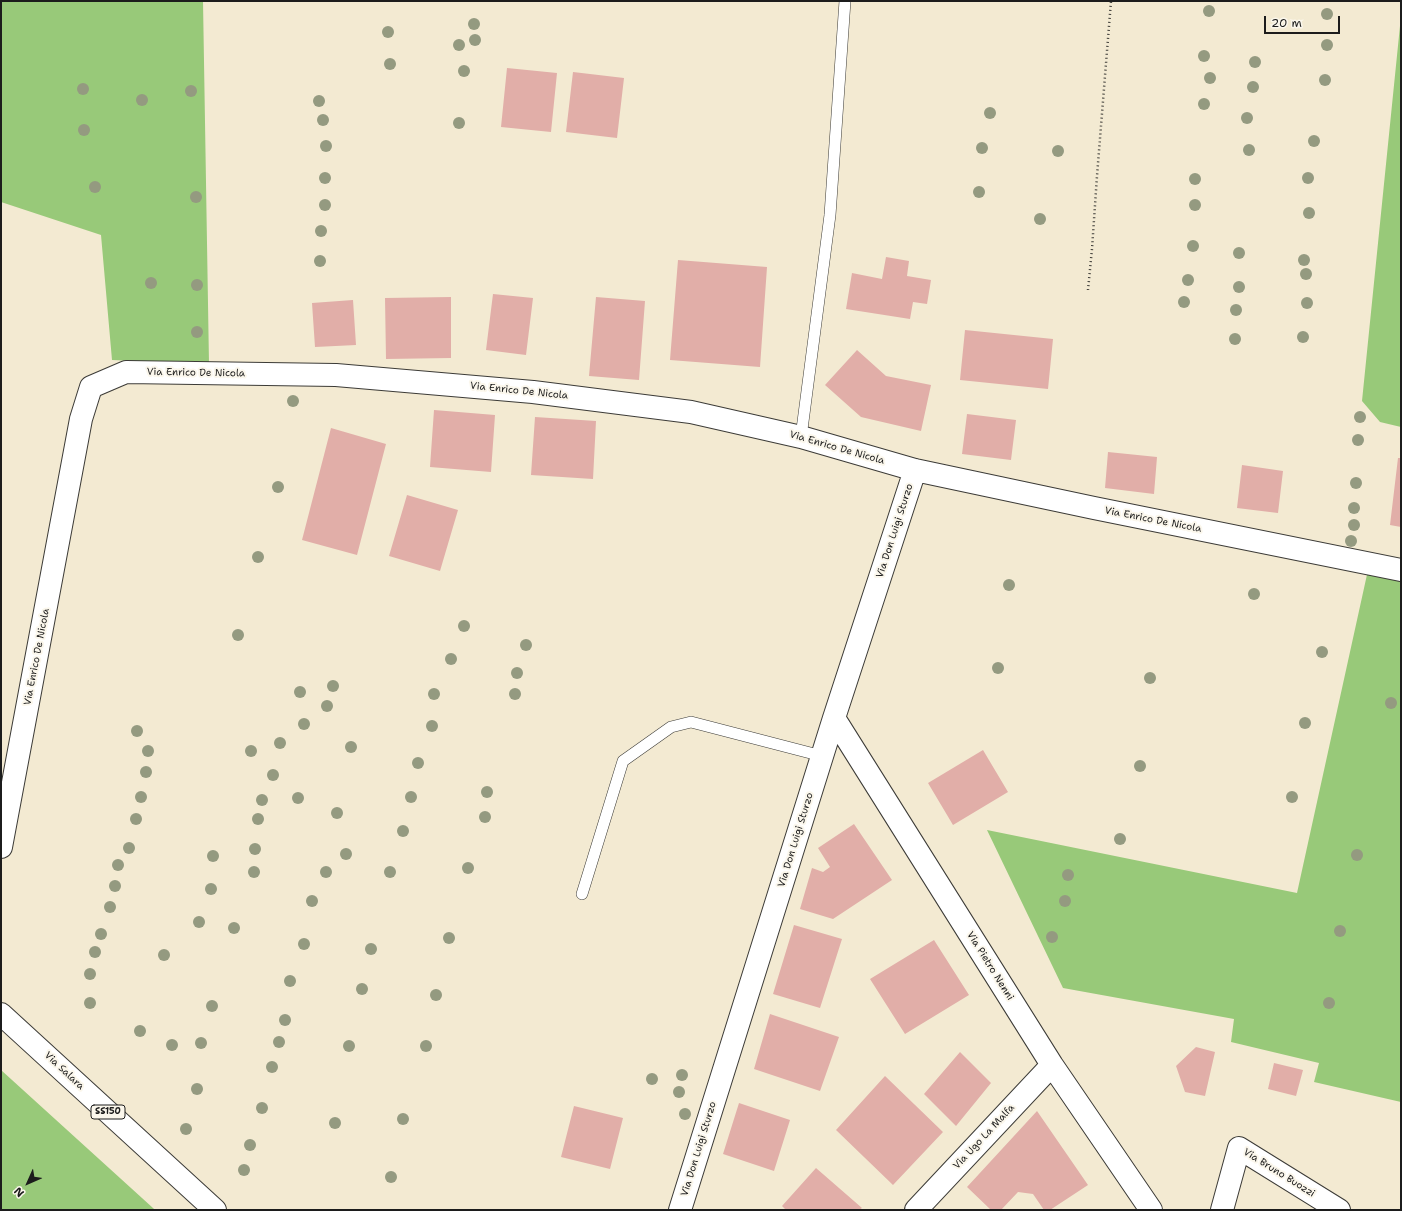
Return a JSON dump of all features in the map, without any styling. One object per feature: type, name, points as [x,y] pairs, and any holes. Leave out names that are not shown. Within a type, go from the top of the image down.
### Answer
[{"type":"street","name":"Via Enrico De Nicola","points":[[1,847],[81,419],[91,387],[126,372],[336,375],[533,392],[690,412],[801,437],[915,470],[1401,570]]},
{"type":"street","name":"Via Don Luigi Sturzo","points":[[680,1210],[834,718],[915,470]]},
{"type":"street","name":"Via Pietro Nenni","points":[[834,718],[1052,1065],[1151,1210]]},
{"type":"street","name":"Via Salara","points":[[1,1014],[215,1210]]},
{"type":"street","name":"Via Ugo La Malfa","points":[[916,1210],[1052,1065]]},
{"type":"street","name":"Via Bruno Buozzi","points":[[1222,1210],[1239,1148],[1339,1210]]},
{"type":"lane","points":[[801,437],[830,215],[845,1]]},
{"type":"lane","points":[[582,894],[623,761],[671,727],[691,722],[822,756]]},
{"type":"path","points":[[1088,290],[1111,1]]},
{"type":"green space","points":[[1,1],[203,1],[209,364],[112,360],[101,235],[1,202]]},
{"type":"green space","points":[[1401,16],[1401,427],[1380,422],[1362,401]]},
{"type":"green space","points":[[1368,570],[1401,578],[1401,1102],[1314,1082],[1319,1063],[1231,1042],[1234,1019],[1063,988],[987,830],[1297,893]]},
{"type":"green space","points":[[1,1070],[153,1208],[155,1210],[1,1210]]},
{"type":"building","points":[[507,68],[557,73],[551,132],[501,127]]},
{"type":"building","points":[[573,72],[624,78],[617,138],[566,132]]},
{"type":"building","points":[[886,257],[909,261],[907,276],[931,280],[927,304],[913,302],[910,319],[846,309],[852,273],[882,279]]},
{"type":"building","points":[[678,260],[767,267],[760,367],[670,360]]},
{"type":"building","points":[[493,294],[533,298],[526,355],[486,350]]},
{"type":"building","points":[[451,297],[451,358],[386,359],[385,298]]},
{"type":"building","points":[[596,297],[645,301],[639,380],[589,376]]},
{"type":"building","points":[[353,300],[356,345],[315,347],[312,303]]},
{"type":"building","points":[[965,330],[1053,339],[1048,389],[960,380]]},
{"type":"building","points":[[857,350],[886,376],[931,385],[921,431],[861,417],[825,385]]},
{"type":"building","points":[[434,410],[495,415],[491,472],[430,467]]},
{"type":"building","points":[[967,414],[1016,420],[1011,460],[962,454]]},
{"type":"building","points":[[535,417],[596,421],[593,479],[531,475]]},
{"type":"building","points":[[331,428],[386,444],[357,555],[302,540]]},
{"type":"building","points":[[1108,452],[1157,457],[1154,494],[1105,488]]},
{"type":"building","points":[[1398,458],[1401,458],[1401,527],[1390,525]]},
{"type":"building","points":[[1242,465],[1283,471],[1278,513],[1237,508]]},
{"type":"building","points":[[407,495],[458,510],[440,571],[389,556]]},
{"type":"building","points":[[983,750],[1008,792],[953,825],[928,783]]},
{"type":"building","points":[[854,824],[892,880],[833,919],[800,909],[812,868],[823,872],[830,867],[818,848]]},
{"type":"building","points":[[794,925],[842,939],[820,1008],[773,994]]},
{"type":"building","points":[[934,940],[969,995],[905,1034],[870,979]]},
{"type":"building","points":[[770,1014],[839,1037],[820,1091],[754,1069]]},
{"type":"building","points":[[1196,1047],[1215,1052],[1205,1096],[1185,1092],[1176,1066]]},
{"type":"building","points":[[960,1052],[991,1083],[956,1126],[924,1094]]},
{"type":"building","points":[[1274,1063],[1303,1070],[1296,1096],[1268,1089]]},
{"type":"building","points":[[885,1076],[943,1132],[893,1185],[836,1130]]},
{"type":"building","points":[[739,1103],[790,1120],[774,1171],[723,1154]]},
{"type":"building","points":[[574,1106],[623,1118],[610,1169],[561,1157]]},
{"type":"building","points":[[1037,1111],[1088,1185],[1050,1210],[1044,1210],[1033,1194],[1018,1192],[1001,1210],[991,1210],[967,1187]]},
{"type":"building","points":[[816,1168],[862,1208],[859,1210],[786,1210],[782,1206]]}]
